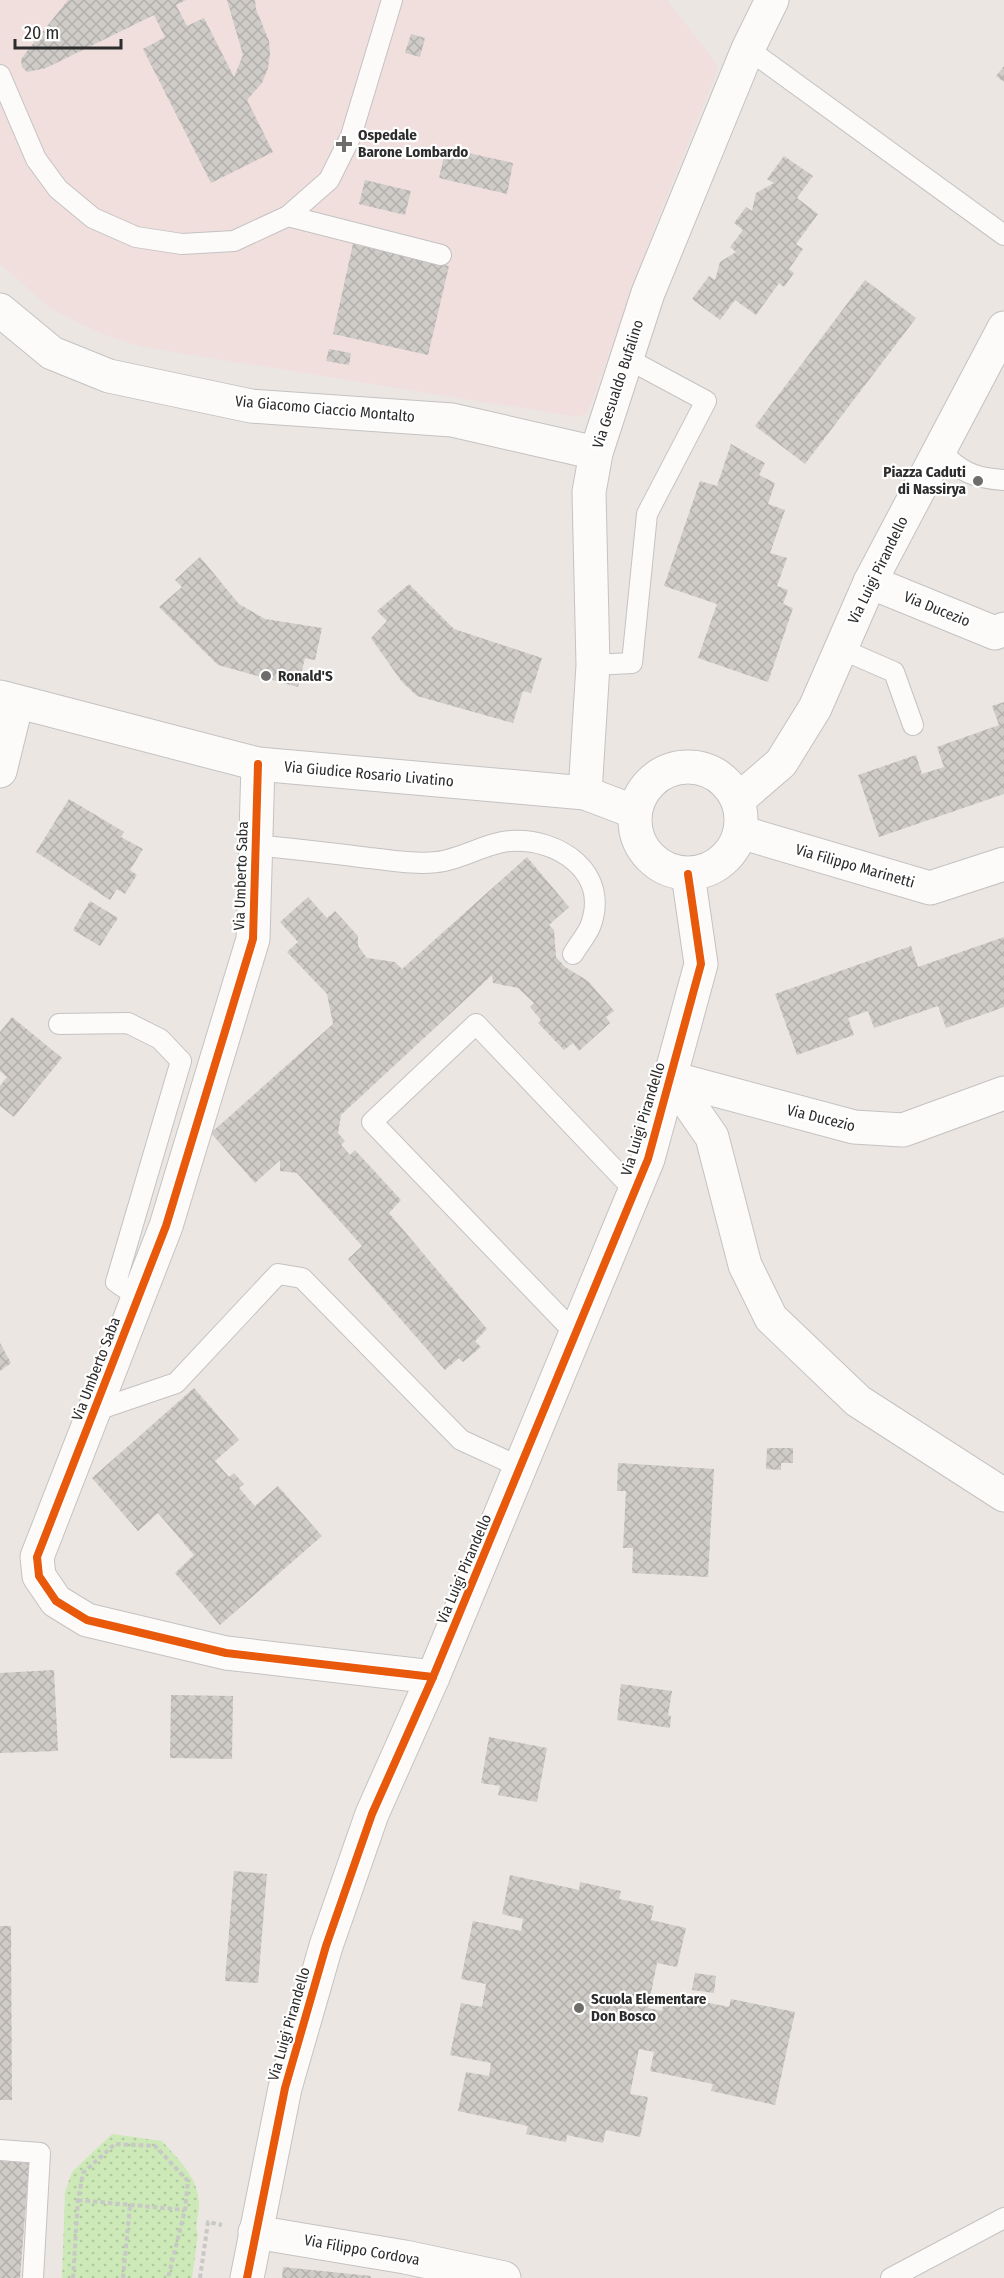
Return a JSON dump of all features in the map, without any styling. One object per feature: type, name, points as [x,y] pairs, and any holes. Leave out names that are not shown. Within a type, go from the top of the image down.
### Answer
[{"type":"street","name":"Via Gesualdo Bufalino","points":[[585,793],[593,664],[589,492],[596,453],[648,293],[748,49],[772,0]]},
{"type":"street","name":"Via Giacomo Ciaccio Montalto","points":[[0,310],[52,353],[109,376],[251,406],[452,420],[596,453]]},
{"type":"street","name":"Via Luigi Pirandello","points":[[738,800],[781,763],[815,708],[870,582],[1004,328]]},
{"type":"street","name":"Via Ducezio","points":[[870,582],[995,633],[1004,630]]},
{"type":"street","points":[[0,771],[9,699]]},
{"type":"street","name":"Via Giudice Rosario Livatino","points":[[9,699],[258,764],[585,793],[635,812]]},
{"type":"street","name":"Via Umberto Saba","points":[[258,764],[253,939],[166,1226],[37,1557],[39,1576],[56,1601],[87,1620],[226,1653],[433,1677]]},
{"type":"street","points":[[689,766],[707,770],[724,780],[738,800],[741,816],[740,832],[735,846],[718,865],[703,871],[688,874],[670,871],[653,861],[637,839],[634,825],[640,796],[657,776],[672,769],[689,766]]},
{"type":"street","name":"Via Filippo Marinetti","points":[[740,832],[930,888],[1004,864]]},
{"type":"street","name":"Via Luigi Pirandello","points":[[247,2278],[285,2088],[326,1946],[372,1814],[433,1677],[648,1159],[701,964],[688,874]]},
{"type":"street","name":"Via Ducezio","points":[[671,1078],[854,1127],[903,1130],[1004,1093]]},
{"type":"street","points":[[671,1078],[712,1137],[745,1265],[771,1318],[858,1401],[1004,1495]]},
{"type":"street","name":"Via Filippo Cordova","points":[[255,2232],[403,2268],[504,2278]]},
{"type":"lane","points":[[0,75],[36,159],[58,189],[93,218],[136,237],[182,244],[234,241],[288,216],[329,180],[351,135],[392,0]]},
{"type":"lane","points":[[748,49],[1004,235]]},
{"type":"lane","points":[[288,216],[441,255]]},
{"type":"lane","points":[[593,664],[632,663],[647,513],[706,401],[626,358]]},
{"type":"lane","points":[[939,450],[957,468],[986,479],[1004,480]]},
{"type":"lane","points":[[841,649],[894,672],[913,725]]},
{"type":"lane","points":[[255,845],[407,862],[438,862],[510,841],[533,843],[561,852],[585,869],[593,887],[595,903],[590,927],[573,954]]},
{"type":"lane","points":[[59,1024],[128,1023],[160,1039],[181,1061],[116,1282],[138,1297]]},
{"type":"lane","points":[[576,1334],[372,1122],[476,1024],[635,1191]]},
{"type":"lane","points":[[94,1411],[176,1383],[278,1274],[302,1278],[461,1440],[520,1467]]},
{"type":"lane","points":[[0,2151],[40,2153],[33,2278]]},
{"type":"lane","points":[[891,2278],[1004,2218]]},
{"type":"path","points":[[73,2278],[78,2200],[83,2173],[115,2144],[155,2146],[188,2181],[184,2210],[168,2278]]},
{"type":"path","points":[[78,2200],[184,2210]]},
{"type":"path","points":[[123,2278],[130,2205]]},
{"type":"shaded area","name":"Ospedale Barone Lombardo","points":[[0,0],[667,0],[716,63],[718,69],[658,218],[592,401],[586,414],[577,417],[143,347],[102,334],[51,309],[0,264]]},
{"type":"green space","points":[[112,2134],[162,2141],[192,2178],[196,2186],[199,2206],[192,2278],[62,2278],[65,2192],[72,2172]]},
{"type":"building","points":[[68,0],[186,0],[176,5],[187,26],[204,18],[234,77],[243,55],[227,0],[255,0],[256,9],[269,41],[270,53],[268,68],[262,83],[247,100],[273,152],[211,183],[143,49],[165,37],[154,15],[46,68],[27,72],[22,67],[21,60]]},
{"type":"building","points":[[411,34],[425,38],[420,57],[405,53]]},
{"type":"building","points":[[1004,66],[1004,82],[996,76]]},
{"type":"building","points":[[446,148],[513,163],[507,194],[439,178]]},
{"type":"building","points":[[784,156],[813,176],[797,198],[818,214],[796,244],[803,249],[789,269],[794,273],[784,287],[779,283],[756,315],[735,300],[720,320],[692,299],[709,276],[715,280],[720,262],[736,252],[730,247],[743,230],[734,223],[746,207],[752,211],[756,193],[774,183],[767,179]]},
{"type":"building","points":[[365,180],[411,191],[405,215],[359,204]]},
{"type":"building","points":[[353,244],[449,266],[428,355],[333,334]]},
{"type":"building","points":[[865,280],[916,318],[805,464],[755,426]]},
{"type":"building","points":[[329,349],[351,353],[349,365],[326,361]]},
{"type":"building","points":[[731,444],[765,463],[759,475],[775,483],[768,504],[785,510],[770,553],[787,558],[777,586],[788,590],[783,604],[793,608],[768,682],[698,658],[717,604],[664,586],[700,481],[717,486]]},
{"type":"building","points":[[200,557],[239,604],[265,619],[322,628],[315,660],[305,658],[298,687],[218,665],[159,607],[182,587],[175,580]]},
{"type":"building","points":[[409,584],[454,629],[542,658],[531,693],[523,691],[513,723],[417,696],[402,682],[371,638],[387,621],[377,611]]},
{"type":"building","points":[[1004,702],[1004,794],[879,837],[858,775],[916,755],[922,774],[944,767],[937,747],[999,725],[992,706]]},
{"type":"building","points":[[69,799],[124,832],[121,837],[143,849],[130,870],[137,875],[125,894],[117,889],[110,900],[36,852]]},
{"type":"building","points":[[527,857],[569,907],[549,925],[554,930],[556,957],[565,967],[588,981],[614,1011],[606,1017],[610,1023],[579,1051],[573,1043],[564,1050],[538,1023],[541,1020],[530,1007],[534,1003],[518,988],[493,983],[492,975],[341,1115],[338,1133],[345,1141],[341,1145],[350,1155],[355,1150],[401,1200],[389,1213],[487,1329],[475,1341],[481,1347],[463,1362],[459,1358],[445,1370],[348,1259],[362,1246],[297,1173],[280,1171],[280,1160],[255,1183],[211,1133],[333,1024],[327,994],[287,952],[298,942],[280,922],[308,897],[327,918],[335,911],[358,936],[358,946],[367,958],[395,962],[402,969]]},
{"type":"building","points":[[90,901],[118,918],[100,946],[73,930]]},
{"type":"building","points":[[1004,937],[1004,1007],[946,1028],[938,1006],[874,1028],[868,1011],[848,1018],[854,1035],[797,1055],[775,994],[911,946],[918,967]]},
{"type":"building","points":[[12,1017],[62,1058],[14,1117],[0,1106],[0,1086],[7,1077],[0,1071],[0,1032]]},
{"type":"building","points":[[0,1343],[11,1363],[0,1371]]},
{"type":"building","points":[[194,1388],[239,1440],[215,1461],[229,1477],[234,1473],[244,1484],[239,1488],[255,1506],[278,1486],[322,1536],[220,1625],[175,1573],[194,1555],[158,1513],[138,1531],[92,1478]]},
{"type":"building","points":[[767,1448],[793,1448],[793,1463],[781,1463],[781,1470],[766,1469]]},
{"type":"building","points":[[618,1463],[714,1469],[708,1577],[632,1573],[633,1548],[623,1548],[626,1491],[617,1491]]},
{"type":"building","points":[[54,1670],[58,1751],[0,1753],[0,1673]]},
{"type":"building","points":[[621,1684],[672,1691],[668,1715],[671,1716],[670,1728],[617,1720]]},
{"type":"building","points":[[171,1695],[233,1696],[232,1759],[170,1758]]},
{"type":"building","points":[[489,1737],[547,1748],[537,1802],[498,1795],[500,1786],[481,1783]]},
{"type":"building","points":[[234,1871],[267,1874],[258,1983],[225,1981]]},
{"type":"building","points":[[510,1875],[579,1890],[580,1882],[621,1891],[619,1899],[654,1906],[651,1920],[686,1928],[677,1967],[657,1963],[648,2008],[662,2011],[666,1994],[729,2007],[731,1999],[795,2012],[775,2105],[711,2091],[713,2084],[650,2071],[654,2052],[639,2049],[630,2094],[648,2097],[640,2137],[606,2130],[603,2143],[567,2135],[566,2142],[526,2134],[528,2126],[458,2111],[466,2072],[489,2076],[491,2063],[450,2055],[461,2003],[482,2007],[486,1984],[461,1979],[473,1921],[521,1931],[523,1919],[502,1914]]},
{"type":"building","points":[[0,1926],[11,1926],[12,2100],[0,2100]]},
{"type":"building","points":[[695,1973],[716,1976],[714,1993],[692,1990]]},
{"type":"building","points":[[0,2161],[29,2163],[20,2278],[0,2278]]},
{"type":"building","points":[[283,2267],[371,2276],[371,2278],[282,2278]]},
{"type":"cycle path","points":[[258,764],[253,939],[166,1226],[37,1557],[39,1576],[56,1601],[87,1620],[226,1653],[433,1677]]},
{"type":"cycle path","points":[[247,2278],[285,2088],[326,1946],[372,1814],[433,1677],[648,1159],[701,964],[688,874]]},
{"type":"place","name":"Ospedale Barone Lombardo","points":[[344,144]]},
{"type":"place","name":"Piazza Caduti di Nassirya","points":[[978,481]]},
{"type":"place","name":"Ronald'S","points":[[266,676]]},
{"type":"place","name":"Scuola Elementare Don Bosco","points":[[579,2008]]}]
